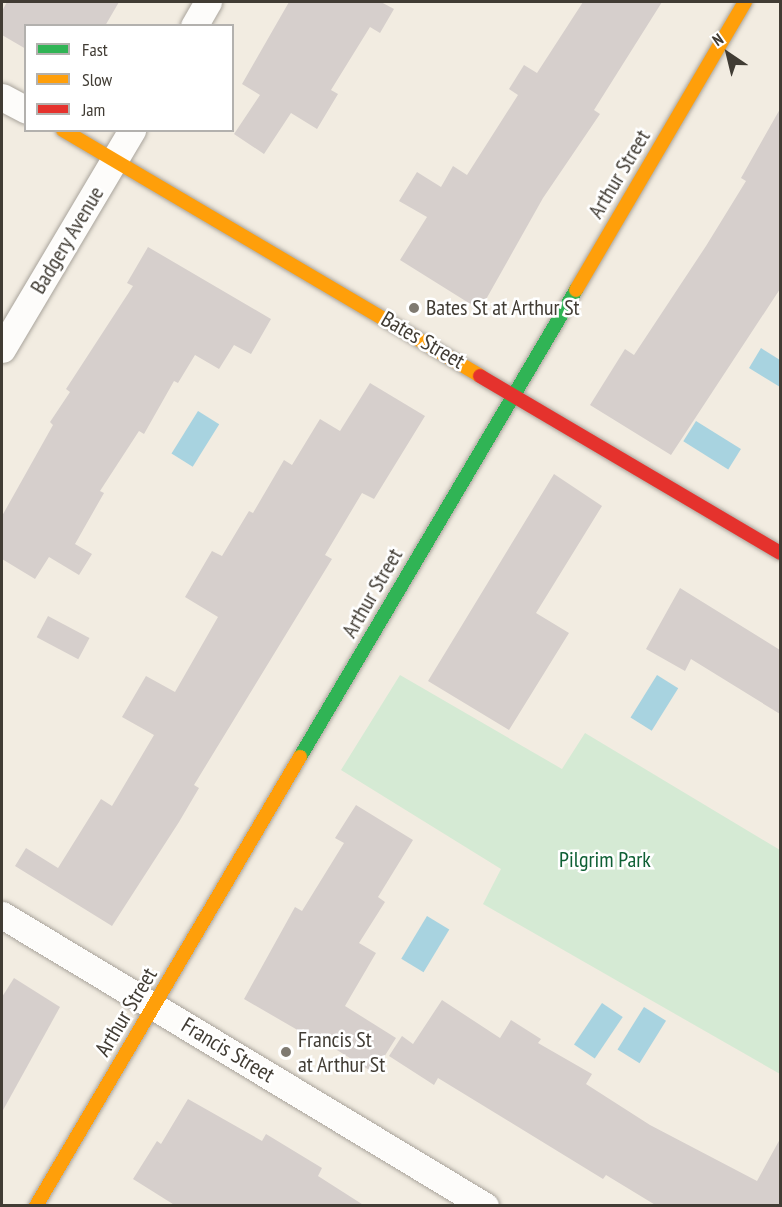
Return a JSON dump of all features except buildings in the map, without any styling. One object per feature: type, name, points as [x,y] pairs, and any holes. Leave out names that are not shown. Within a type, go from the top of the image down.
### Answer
[{"type":"main road","name":"Arthur Street","points":[[36,1206],[745,2]]},
{"type":"main road","name":"Bates Street","points":[[67,132],[513,393],[780,553]]},
{"type":"street","points":[[195,24],[208,2]]},
{"type":"street","points":[[2,97],[24,109]]},
{"type":"street","name":"Badgery Avenue","points":[[2,349],[131,132]]},
{"type":"street","name":"Francis Street","points":[[2,915],[484,1206]]},
{"type":"green space","name":"Pilgrim Park","points":[[400,675],[562,769],[585,733],[780,850],[780,1074],[483,904],[501,869],[341,770]]},
{"type":"water","points":[[761,348],[780,360],[780,387],[749,368]]},
{"type":"water","points":[[198,411],[219,424],[193,467],[172,453]]},
{"type":"water","points":[[696,421],[741,449],[728,469],[683,441]]},
{"type":"water","points":[[657,675],[678,688],[652,731],[631,717]]},
{"type":"water","points":[[427,916],[449,929],[424,972],[401,959]]},
{"type":"water","points":[[602,1003],[623,1017],[595,1058],[574,1044]]},
{"type":"water","points":[[644,1007],[666,1021],[640,1063],[618,1049]]},
{"type":"traffic: fast","points":[[300,757],[576,290]]},
{"type":"traffic: slow","points":[[576,290],[745,2]]},
{"type":"traffic: slow","points":[[66,132],[480,376]]},
{"type":"traffic: slow","points":[[36,1206],[300,757]]},
{"type":"traffic: jam","points":[[480,376],[780,553]]},
{"type":"place","name":"Bates St at Arthur St","points":[[414,308]]},
{"type":"place","name":"Francis St at Arthur St","points":[[286,1052]]}]
